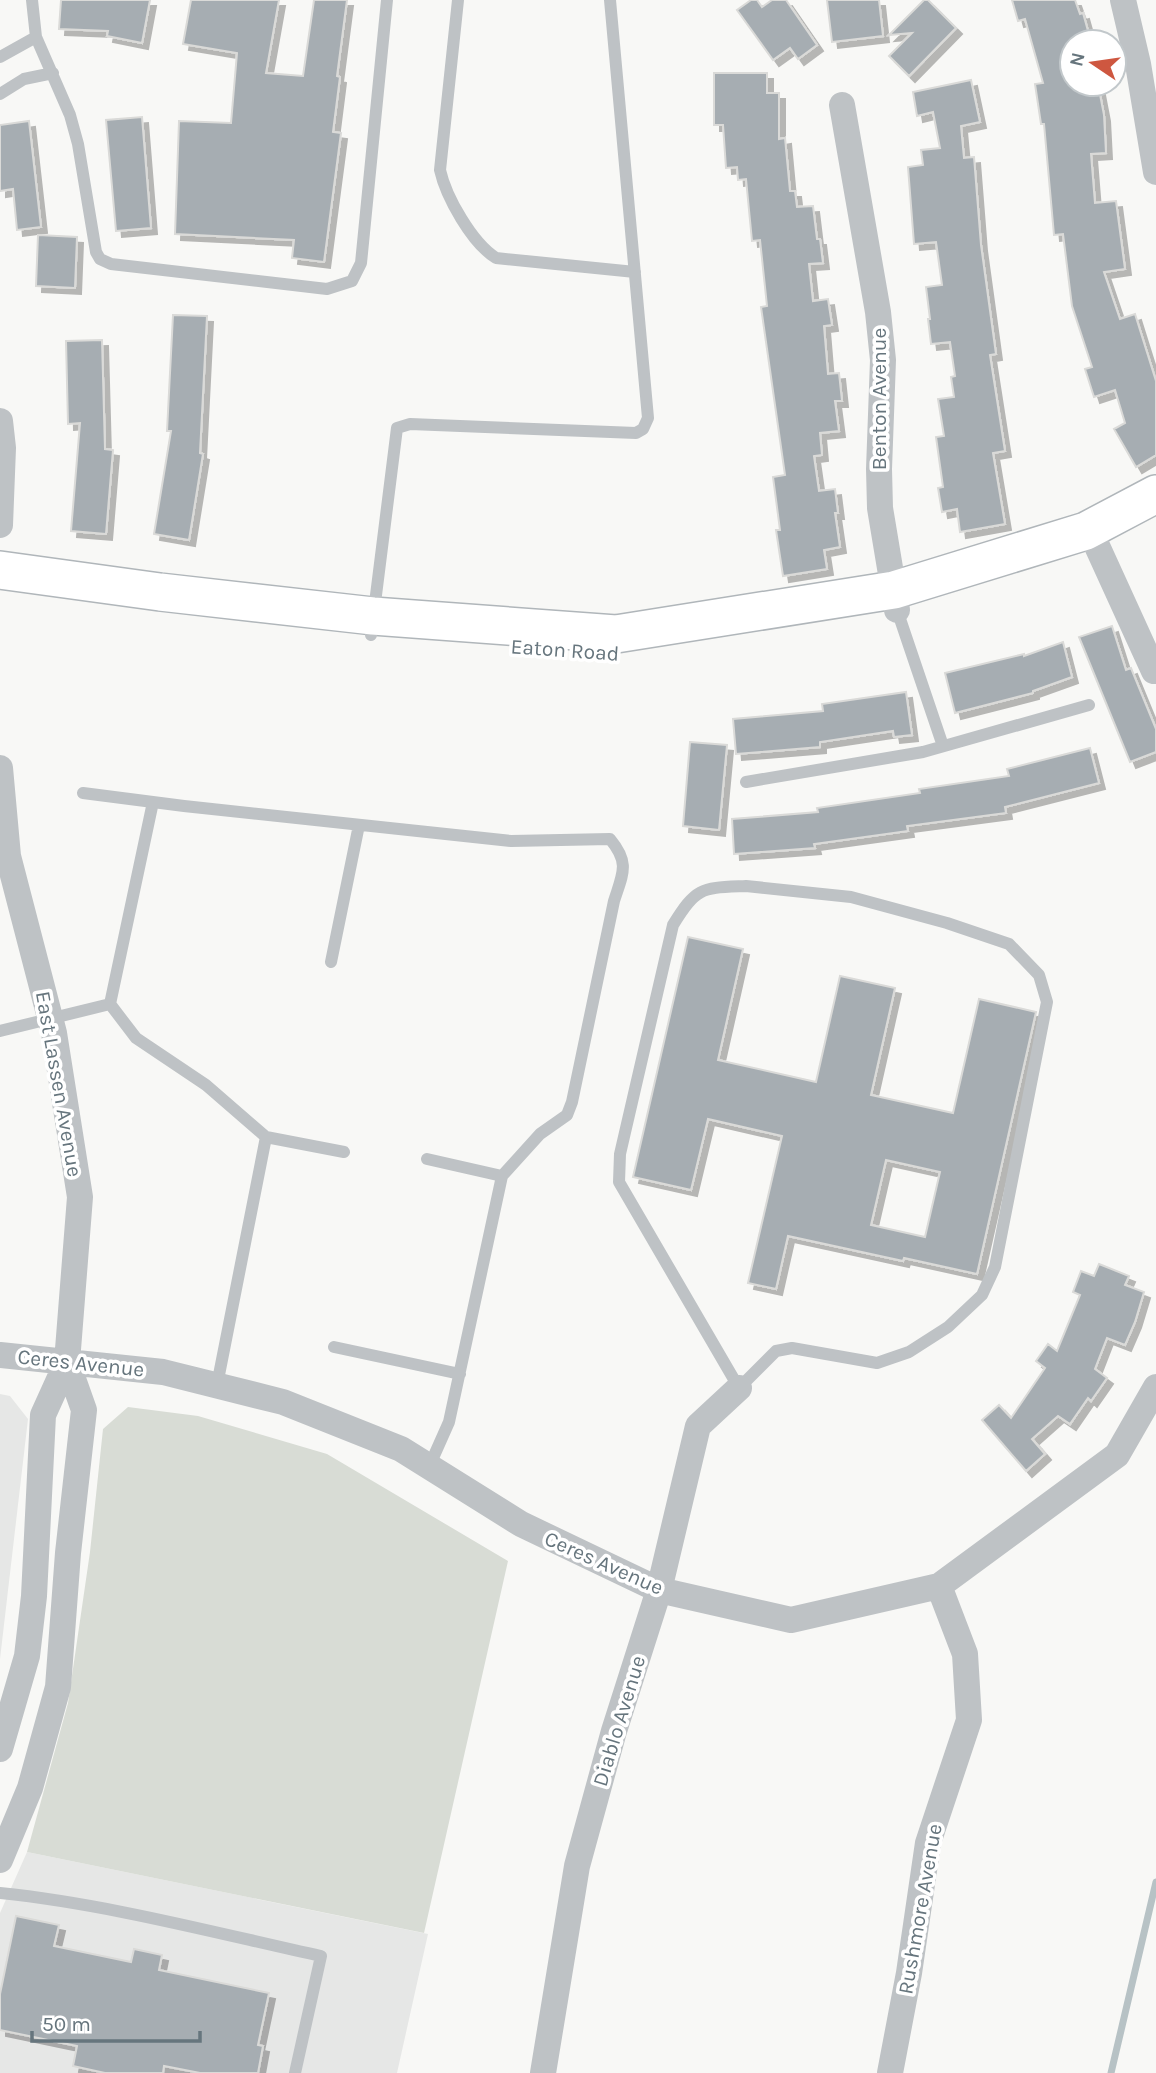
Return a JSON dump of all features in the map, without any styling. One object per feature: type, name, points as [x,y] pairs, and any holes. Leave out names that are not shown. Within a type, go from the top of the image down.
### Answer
[{"type":"street","points":[[1124,0],[1156,172]]},
{"type":"street","name":"Benton Avenue","points":[[842,105],[878,312],[883,360],[880,509],[895,600]]},
{"type":"street","points":[[0,421],[3,449],[0,525]]},
{"type":"street","points":[[895,600],[1086,531],[1156,494]]},
{"type":"street","name":"Eaton Road","points":[[0,590],[283,628],[372,626],[620,655],[895,600],[963,593],[1037,571],[1156,519]]},
{"type":"street","points":[[1097,546],[1154,671],[1156,670]]},
{"type":"street","points":[[0,570],[372,626]]},
{"type":"street","name":"East Lassen Avenue","points":[[0,768],[8,856],[50,1018],[80,1197],[67,1362],[43,1415],[34,1596],[27,1656],[0,1749]]},
{"type":"street","name":"Ceres Avenue","points":[[0,1355],[163,1372],[283,1402],[401,1449],[521,1524],[659,1590],[791,1620],[939,1586],[1118,1455],[1156,1387]]},
{"type":"street","name":"East Lassen Avenue","points":[[0,1860],[30,1788],[58,1687],[68,1553],[84,1410],[67,1362]]},
{"type":"street","name":"Diablo Avenue","points":[[543,2073],[577,1866],[614,1731],[659,1590],[698,1426],[739,1388]]},
{"type":"street","name":"Rushmore Avenue","points":[[890,2073],[909,1973],[928,1843],[969,1720],[965,1654],[939,1586]]},
{"type":"street","points":[[20,1680],[58,1687]]},
{"type":"lane","points":[[32,0],[36,37],[70,115],[78,144],[96,252],[100,259],[111,264],[168,272],[327,289],[352,281],[361,263],[387,0]]},
{"type":"lane","points":[[458,0],[440,170],[442,181],[473,237],[483,250],[496,258],[635,272]]},
{"type":"lane","points":[[372,626],[397,428],[410,424],[636,432],[643,429],[648,418],[610,0]]},
{"type":"lane","points":[[0,57],[36,37]]},
{"type":"lane","points":[[0,94],[24,79],[53,73]]},
{"type":"lane","points":[[895,600],[943,746]]},
{"type":"lane","points":[[746,782],[923,752],[1089,705]]},
{"type":"lane","points":[[83,793],[511,841],[610,839],[622,853],[622,875],[614,901],[572,1102],[567,1115],[540,1134],[502,1176],[449,1422],[429,1467]]},
{"type":"lane","points":[[153,802],[110,1004],[136,1038],[206,1085],[266,1137],[344,1152]]},
{"type":"lane","points":[[331,962],[359,825]]},
{"type":"lane","points":[[746,886],[850,897],[947,922],[1009,944],[1039,975],[1047,1002],[995,1267],[982,1295],[948,1327],[909,1352],[877,1363],[792,1348],[776,1351],[739,1388],[619,1182],[620,1154],[673,925],[689,899],[710,888],[746,886]]},
{"type":"lane","points":[[0,1031],[110,1004]]},
{"type":"lane","points":[[217,1385],[266,1137]]},
{"type":"lane","points":[[426,1159],[502,1176]]},
{"type":"lane","points":[[334,1347],[460,1374]]},
{"type":"lane","points":[[0,1893],[34,1896],[86,1906],[321,1956],[295,2073]]},
{"type":"shaded area","points":[[0,1394],[10,1396],[28,1419],[0,1659]]},
{"type":"shaded area","points":[[128,1407],[198,1416],[327,1454],[508,1561],[424,1933],[27,1852],[68,1703],[90,1552],[103,1429]]},
{"type":"shaded area","points":[[27,1852],[428,1934],[397,2073],[0,2073],[0,1913]]},
{"type":"building","points":[[61,0],[150,0],[142,43],[107,36],[108,31],[59,29]]},
{"type":"building","points":[[191,0],[279,0],[266,73],[303,76],[314,0],[347,0],[333,132],[341,133],[324,262],[292,258],[294,240],[175,234],[179,121],[231,123],[237,53],[183,44]]},
{"type":"building","points":[[751,0],[757,0],[762,7],[772,0],[786,0],[817,45],[798,59],[790,48],[773,60],[737,10]]},
{"type":"building","points":[[827,0],[879,0],[883,36],[832,42]]},
{"type":"building","points":[[924,0],[928,0],[956,28],[909,76],[889,56],[912,33],[889,35]]},
{"type":"building","points":[[1012,0],[1075,0],[1080,14],[1083,13],[1087,28],[1058,28],[1058,98],[1101,98],[1106,153],[1091,154],[1095,203],[1116,201],[1125,269],[1104,272],[1120,319],[1135,314],[1156,381],[1156,455],[1136,467],[1114,429],[1125,423],[1115,390],[1094,397],[1085,369],[1092,367],[1072,306],[1063,234],[1054,235],[1044,124],[1041,124],[1035,84],[1043,83],[1025,19],[1018,21]]},
{"type":"building","points":[[714,73],[767,73],[767,93],[779,93],[779,139],[785,138],[790,191],[795,191],[797,207],[813,206],[823,263],[809,264],[813,301],[828,299],[832,325],[824,326],[828,374],[839,373],[842,401],[835,401],[839,431],[820,433],[822,455],[814,456],[819,491],[835,489],[838,513],[835,513],[840,547],[824,550],[827,569],[783,576],[776,530],[780,530],[773,477],[785,475],[761,307],[767,306],[760,240],[752,241],[746,179],[738,180],[737,167],[726,168],[723,125],[714,125]]},
{"type":"building","points":[[971,80],[980,122],[961,126],[964,158],[974,157],[981,245],[996,354],[990,355],[1005,451],[993,453],[1005,524],[960,532],[957,509],[942,512],[938,488],[943,487],[936,437],[944,436],[938,399],[954,397],[951,377],[955,376],[950,342],[931,344],[926,287],[942,285],[937,249],[936,242],[914,244],[908,167],[923,165],[921,150],[940,148],[933,112],[917,116],[913,92]]},
{"type":"building","points":[[142,117],[151,228],[116,231],[106,120]]},
{"type":"building","points":[[29,121],[41,227],[17,230],[13,189],[0,191],[0,125]]},
{"type":"building","points":[[38,235],[77,237],[75,288],[36,286]]},
{"type":"building","points":[[173,315],[207,316],[200,453],[203,454],[189,540],[154,534],[171,431],[167,431]]},
{"type":"building","points":[[102,340],[105,449],[113,450],[106,534],[71,531],[80,423],[68,424],[66,341]]},
{"type":"building","points":[[1112,626],[1126,670],[1131,668],[1156,729],[1156,752],[1130,762],[1079,637]]},
{"type":"building","points":[[1063,642],[1072,677],[1033,693],[955,713],[945,673],[1024,656]]},
{"type":"building","points":[[906,692],[912,735],[894,737],[893,731],[820,742],[820,747],[736,754],[733,719],[823,711],[822,704]]},
{"type":"building","points":[[690,742],[727,745],[719,830],[683,826]]},
{"type":"building","points":[[1090,748],[1099,783],[1005,807],[1006,813],[907,826],[908,831],[814,844],[815,848],[734,854],[732,819],[818,812],[817,808],[920,793],[919,789],[1009,776],[1007,769]]},
{"type":"building","points":[[688,937],[743,949],[718,1060],[816,1082],[840,976],[895,988],[871,1095],[953,1113],[979,999],[1036,1012],[977,1274],[788,1236],[776,1289],[748,1283],[782,1136],[708,1119],[691,1190],[633,1177]],"holes":[[[886,1160],[940,1172],[925,1237],[871,1225]]]},
{"type":"building","points":[[1099,1264],[1129,1276],[1125,1285],[1144,1292],[1135,1322],[1125,1345],[1107,1338],[1095,1369],[1107,1378],[1091,1401],[1088,1398],[1070,1424],[1058,1416],[1032,1439],[1045,1454],[1026,1471],[982,1420],[999,1405],[1011,1418],[1045,1368],[1036,1361],[1048,1344],[1057,1351],[1080,1295],[1073,1292],[1081,1271],[1094,1276]]},
{"type":"building","points":[[16,1916],[59,1925],[54,1946],[131,1962],[134,1949],[162,1955],[159,1970],[269,1993],[258,2045],[263,2046],[258,2073],[200,2073],[164,2066],[163,2073],[105,2073],[73,2066],[77,2046],[0,2030],[0,1994]]},
{"type":"waterway","points":[[1111,2073],[1156,1882]]}]
